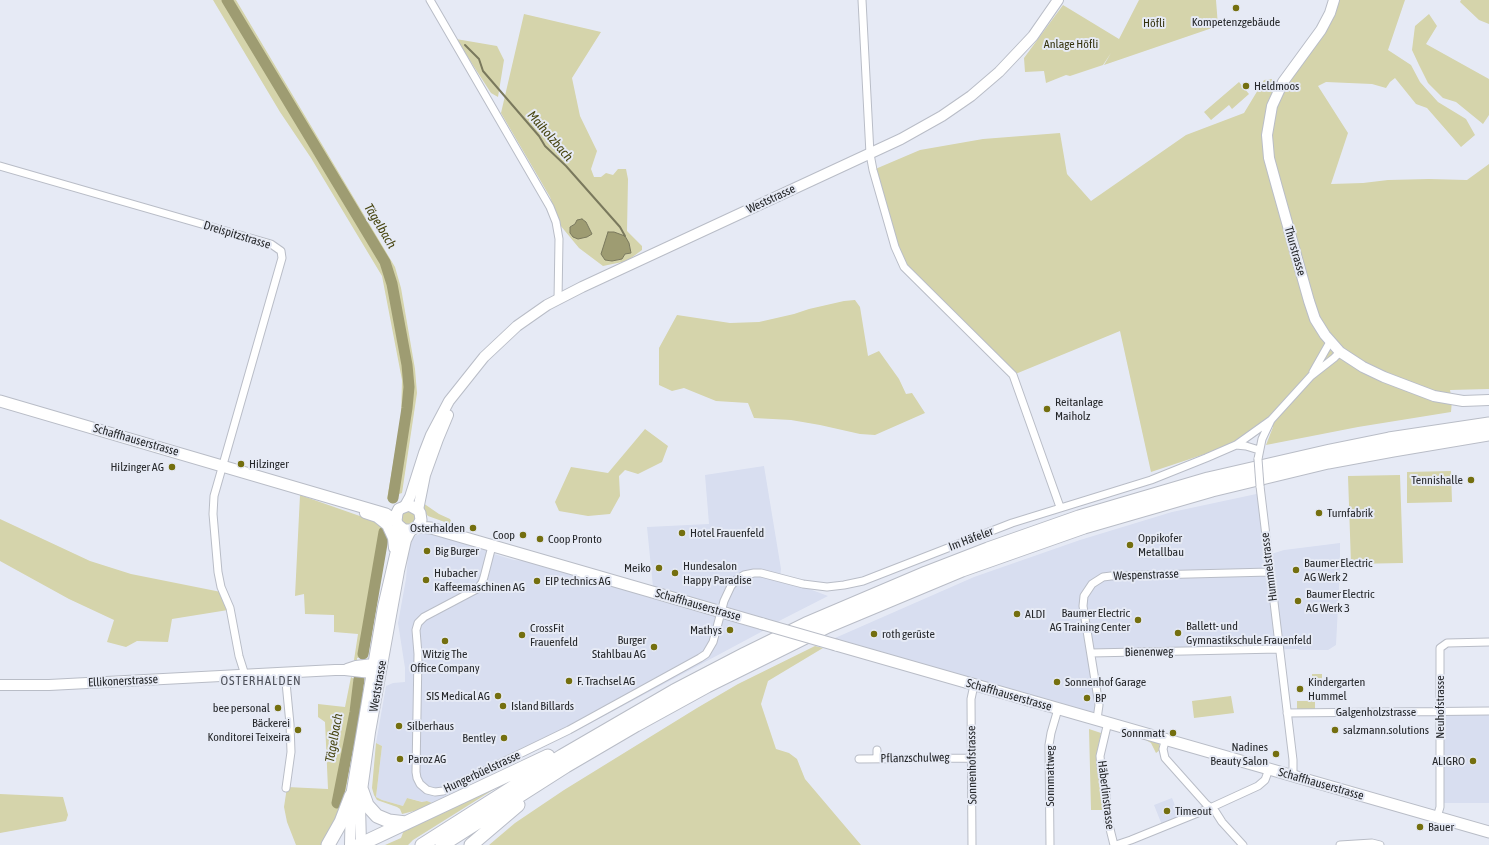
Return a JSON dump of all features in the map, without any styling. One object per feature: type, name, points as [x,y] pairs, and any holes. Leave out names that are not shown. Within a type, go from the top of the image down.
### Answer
[{"type":"highway","points":[[422,845],[527,777],[608,728],[703,676],[825,616],[926,573],[1043,529],[1159,493],[1286,460],[1389,439],[1489,424]]},
{"type":"highway","points":[[442,845],[566,766],[677,702],[796,641],[929,583],[1022,548],[1129,513],[1254,479],[1328,462],[1489,434]]},
{"type":"highway","points":[[358,845],[608,728]]},
{"type":"highway","points":[[471,845],[499,820],[566,766]]},
{"type":"highway","points":[[328,845],[357,793],[377,816],[389,821],[406,823]]},
{"type":"main road","name":"Weststrasse","points":[[402,507],[410,497],[424,453],[449,401],[484,357],[504,337],[535,313],[614,272],[870,154],[926,126],[956,107],[984,86],[1017,54],[1046,18],[1058,0]]},
{"type":"main road","name":"Thurstrasse","points":[[1334,0],[1330,13],[1321,30],[1283,82],[1272,106],[1267,135],[1269,158],[1315,319],[1330,342],[1340,352],[1363,367],[1384,377],[1434,396],[1463,401],[1489,400]]},
{"type":"main road","name":"Weststrasse","points":[[419,511],[426,474],[438,439],[468,377]]},
{"type":"main road","name":"Schaffhauserstrasse","points":[[0,401],[386,514],[397,523]]},
{"type":"main road","name":"Schaffhauserstrasse","points":[[271,480],[402,507]]},
{"type":"main road","name":"Weststrasse","points":[[307,492],[323,500],[368,514],[383,521],[389,528],[393,538],[394,558]]},
{"type":"main road","points":[[412,506],[419,511],[421,520],[414,529],[404,530],[397,523],[397,513],[402,507],[412,506]]},
{"type":"main road","name":"Schaffhauserstrasse","points":[[419,511],[433,521],[517,550],[530,556]]},
{"type":"main road","name":"Weststrasse","points":[[358,845],[357,793],[372,668],[382,607],[399,538],[397,523]]},
{"type":"main road","name":"Schaffhauserstrasse","points":[[414,529],[432,528],[1489,832]]},
{"type":"main road","name":"Weststrasse","points":[[372,668],[406,540],[414,529]]},
{"type":"main road","name":"Ellikonerstrasse","points":[[0,685],[49,685],[285,674],[372,668]]},
{"type":"street","points":[[430,0],[550,207],[556,222],[559,239],[558,300]]},
{"type":"street","points":[[862,0],[870,154],[873,170],[895,247],[904,267],[1013,375],[1060,507]]},
{"type":"street","name":"Dreispitzstrasse","points":[[0,166],[271,244],[281,251],[282,258],[222,465]]},
{"type":"street","name":"Hummelstrasse","points":[[1311,376],[1330,342]]},
{"type":"street","name":"Hummelstrasse","points":[[1293,776],[1293,760],[1258,459],[1260,448],[1271,420],[1311,376],[1340,352]]},
{"type":"street","name":"Im Häfeler","points":[[722,612],[724,601],[731,586],[736,580],[744,575],[761,573],[803,584],[818,586],[850,584],[870,578],[1012,522],[1151,480],[1236,446],[1271,420]]},
{"type":"street","points":[[1243,441],[1250,441],[1260,448]]},
{"type":"street","points":[[1236,446],[1260,448]]},
{"type":"street","points":[[222,465],[214,496],[213,514],[218,572],[221,587],[230,608],[239,656],[245,675]]},
{"type":"street","name":"Hungerbüelstrasse","points":[[492,546],[482,583],[477,589],[424,617],[418,623],[416,630],[418,654],[416,772],[420,784],[427,790],[435,792],[443,791],[569,730],[700,658],[711,648],[722,612]]},
{"type":"street","name":"Wespenstrasse","points":[[1097,719],[1099,704],[1083,606],[1084,596],[1087,589],[1096,580],[1111,576],[1270,572]]},
{"type":"street","name":"Neuhofstrasse","points":[[1437,817],[1440,807],[1440,648],[1447,643],[1489,642]]},
{"type":"street","name":"Bienenweg","points":[[1091,653],[1279,649]]},
{"type":"street","points":[[285,674],[290,712],[290,745],[286,788]]},
{"type":"street","name":"Sonnenhofstrasse","points":[[972,845],[971,699],[974,685]]},
{"type":"street","name":"Sonnmattweg","points":[[1050,845],[1049,745],[1058,709]]},
{"type":"street","name":"Galgenholzstrasse","points":[[1287,713],[1489,711]]},
{"type":"street","name":"Häberlinstrasse","points":[[1108,722],[1100,756],[1108,821],[1114,845]]},
{"type":"street","points":[[1166,738],[1163,749],[1165,758],[1210,808],[1216,811],[1222,822],[1243,845]]},
{"type":"street","points":[[877,750],[877,759]]},
{"type":"street","name":"Pflanzschulweg","points":[[859,759],[972,758]]},
{"type":"street","points":[[1114,845],[1131,840],[1210,808],[1262,784],[1269,769]]},
{"type":"street","points":[[1340,845],[1380,845]]},
{"type":"shaded area","points":[[582,219],[586,222],[592,234],[578,239],[573,237],[570,233],[570,227],[575,224],[577,220]]},
{"type":"shaded area","points":[[608,232],[614,232],[625,236],[629,243],[631,253],[625,254],[622,259],[612,261],[605,260],[601,254]]},
{"type":"shaded area","points":[[764,466],[781,569],[780,578],[828,596],[591,723],[432,803],[407,798],[403,806],[376,797],[382,746],[376,743],[386,686],[393,683],[405,682],[405,668],[398,623],[406,579],[409,543],[414,536],[423,533],[434,534],[483,548],[494,554],[514,560],[528,561],[654,597],[647,527],[709,524],[705,475]]},
{"type":"shaded area","points":[[1261,493],[1268,555],[1284,550],[1340,543],[1336,645],[1328,650],[1297,649],[1091,653],[1097,719],[836,645],[835,638],[974,577],[1080,540],[1172,512]]},
{"type":"shaded area","points":[[1489,711],[1489,803],[1439,803],[1441,712]]},
{"type":"shaded area","name":"Timeout","points":[[1172,798],[1180,818],[1162,825],[1154,805]]},
{"type":"green space","points":[[213,0],[236,0],[395,267],[401,288],[415,369],[417,393],[402,493],[395,499],[387,499],[401,418],[402,380],[382,276],[311,158],[280,112]]},
{"type":"green space","points":[[1139,0],[1216,0],[1218,26],[1104,65],[1111,53],[1103,65],[1070,76],[1066,75],[1046,83],[1044,71],[1025,72],[1024,58],[1063,5],[1119,39]]},
{"type":"green space","points":[[1334,0],[1405,0],[1388,50],[1411,65],[1420,82],[1438,102],[1466,119],[1475,135],[1461,147],[1427,108],[1416,104],[1395,78],[1386,88],[1372,84],[1326,82],[1318,86],[1348,133],[1331,184],[1363,183],[1388,180],[1467,180],[1489,164],[1489,389],[1450,390],[1452,400],[1451,412],[1358,427],[1266,445],[1273,427],[1263,423],[1229,446],[1151,472],[1120,331],[1013,375],[904,267],[873,170],[920,150],[983,139],[1060,133],[1067,174],[1091,201],[1186,135],[1244,113],[1264,80],[1272,79],[1272,104]]},
{"type":"green space","points":[[1461,0],[1489,0],[1489,24],[1479,20],[1460,2]]},
{"type":"green space","points":[[524,14],[601,32],[572,78],[580,116],[597,151],[591,169],[594,177],[601,177],[606,173],[613,175],[618,169],[626,169],[628,179],[627,231],[642,246],[642,250],[627,261],[603,266],[579,248],[560,225],[550,197],[501,113]],"holes":[[[586,222],[592,234],[570,227],[575,224]],[[629,243],[631,253],[625,254],[622,259],[612,261],[605,260]]]},
{"type":"green space","points":[[1429,14],[1437,26],[1426,44],[1489,79],[1489,115],[1483,124],[1456,102],[1443,98],[1428,83],[1419,65],[1412,50],[1415,26]]},
{"type":"green space","points":[[456,39],[497,46],[504,60],[498,97],[491,93]]},
{"type":"green space","points":[[1239,82],[1249,94],[1232,109],[1229,105],[1211,120],[1204,112]]},
{"type":"green space","points":[[855,300],[860,307],[868,356],[879,351],[899,379],[906,394],[912,393],[925,413],[875,435],[860,434],[791,420],[754,418],[748,403],[716,401],[684,388],[672,391],[659,385],[659,348],[677,315],[730,323],[759,322],[809,309]]},
{"type":"green space","points":[[645,429],[668,446],[662,462],[638,474],[625,470],[619,476],[620,496],[610,514],[588,516],[559,511],[555,502],[571,467],[608,473]]},
{"type":"green space","points":[[1451,471],[1452,502],[1407,503],[1407,472]]},
{"type":"green space","points":[[1400,475],[1403,563],[1351,564],[1348,476]]},
{"type":"green space","points":[[300,495],[374,521],[380,524],[383,529],[381,535],[387,538],[381,566],[368,653],[367,655],[357,658],[357,661],[354,660],[358,634],[334,632],[334,615],[305,614],[304,594],[295,596]]},
{"type":"green space","points":[[423,503],[439,514],[450,519],[453,525],[428,516],[423,510]]},
{"type":"green space","points":[[407,510],[415,512],[417,520],[409,526],[402,523],[401,515]]},
{"type":"green space","points":[[0,519],[90,561],[131,574],[221,592],[228,610],[172,619],[168,642],[137,641],[126,647],[107,642],[114,620],[69,599],[0,561]]},
{"type":"green space","points":[[815,646],[823,648],[768,681],[761,704],[776,749],[789,753],[797,759],[805,779],[861,845],[489,845],[515,823],[564,790],[697,708],[738,684]]},
{"type":"green space","points":[[1312,674],[1322,674],[1322,681],[1312,681]]},
{"type":"green space","points":[[351,677],[354,679],[353,685],[355,679],[361,681],[360,700],[343,803],[323,845],[296,845],[287,822],[284,807],[287,787],[328,789],[325,722],[318,717],[318,704],[345,707]]},
{"type":"green space","points":[[1231,696],[1234,713],[1194,718],[1192,701]]},
{"type":"green space","points":[[1297,701],[1315,701],[1315,709],[1297,709]]},
{"type":"green space","points":[[1089,729],[1101,733],[1097,752],[1097,765],[1103,810],[1091,810]]},
{"type":"green space","points":[[1144,739],[1159,743],[1160,750],[1156,753],[1151,743]]},
{"type":"green space","points":[[376,743],[382,746],[376,797],[403,806],[407,798],[432,803],[418,810],[402,814],[400,809],[397,807],[377,800],[372,788]]},
{"type":"green space","points":[[504,783],[413,840],[408,845],[385,845],[401,838],[404,830]]},
{"type":"green space","points":[[0,794],[63,797],[68,815],[66,821],[0,833]]},
{"type":"waterway","name":"Tägelbach","points":[[227,0],[385,262],[392,284],[407,365],[409,387],[393,498]]},
{"type":"waterway","name":"Maiholzbach","points":[[465,45],[479,59],[483,71],[539,136],[545,146],[566,166],[620,227],[625,236]]},
{"type":"waterway","name":"Tägelbach","points":[[363,654],[384,532]]},
{"type":"waterway","name":"Tägelbach","points":[[337,803],[355,712],[359,679]]},
{"type":"place","name":"Kompetenzgebäude","points":[[1236,8]]},
{"type":"place","name":"Heldmoos","points":[[1246,86]]},
{"type":"place","name":"Reitanlage Maiholz","points":[[1047,409]]},
{"type":"place","name":"Hilzinger","points":[[241,464]]},
{"type":"place","name":"Hilzinger AG","points":[[172,467]]},
{"type":"place","name":"Tennishalle","points":[[1471,480]]},
{"type":"place","name":"Turnfabrik","points":[[1319,513]]},
{"type":"place","name":"Osterhalden","points":[[473,528]]},
{"type":"place","name":"Hotel Frauenfeld","points":[[682,533]]},
{"type":"place","name":"Coop","points":[[523,535]]},
{"type":"place","name":"Coop Pronto","points":[[540,539]]},
{"type":"place","name":"Oppikofer Metallbau","points":[[1130,545]]},
{"type":"place","name":"Big Burger","points":[[427,551]]},
{"type":"place","name":"Meiko","points":[[659,568]]},
{"type":"place","name":"Baumer Electric AG Werk 2","points":[[1296,570]]},
{"type":"place","name":"Hundesalon Happy Paradise","points":[[675,573]]},
{"type":"place","name":"Hubacher Kaffeemaschinen AG","points":[[426,580]]},
{"type":"place","name":"EIP technics AG","points":[[537,581]]},
{"type":"place","name":"Baumer Electric AG Werk 3","points":[[1298,601]]},
{"type":"place","name":"ALDI","points":[[1017,614]]},
{"type":"place","name":"Baumer Electric AG Training Center","points":[[1138,620]]},
{"type":"place","name":"Mathys","points":[[730,630]]},
{"type":"place","name":"Ballett- und Gymnastikschule Frauenfeld","points":[[1178,633]]},
{"type":"place","name":"roth gerüste","points":[[874,634]]},
{"type":"place","name":"CrossFit Frauenfeld","points":[[522,635]]},
{"type":"place","name":"Witzig The Office Company","points":[[445,641]]},
{"type":"place","name":"Burger Stahlbau AG","points":[[654,647]]},
{"type":"place","name":"F. Trachsel AG","points":[[569,681]]},
{"type":"place","name":"Sonnenhof Garage","points":[[1057,682]]},
{"type":"place","name":"Kindergarten Hummel","points":[[1300,689]]},
{"type":"place","name":"SIS Medical AG","points":[[498,696]]},
{"type":"place","name":"BP","points":[[1087,698]]},
{"type":"place","name":"Island Billards","points":[[503,706]]},
{"type":"place","name":"bee personal","points":[[278,708]]},
{"type":"place","name":"Silberhaus","points":[[399,726]]},
{"type":"place","name":"Bäckerei Konditorei Teixeira","points":[[298,730]]},
{"type":"place","name":"salzmann.solutions","points":[[1335,730]]},
{"type":"place","name":"Sonnmatt","points":[[1173,733]]},
{"type":"place","name":"Bentley","points":[[504,738]]},
{"type":"place","name":"Nadines Beauty Salon","points":[[1276,754]]},
{"type":"place","name":"Paroz AG","points":[[400,759]]},
{"type":"place","name":"ALIGRO","points":[[1473,761]]},
{"type":"place","name":"Timeout","points":[[1167,811]]},
{"type":"place","name":"Bauer","points":[[1420,827]]},
{"type":"district","name":"OSTERHALDEN","points":[[261,681]]},
{"type":"park label","name":"Höfli","points":[[1154,23]]},
{"type":"park label","name":"Anlage Höfli","points":[[1071,44]]}]
